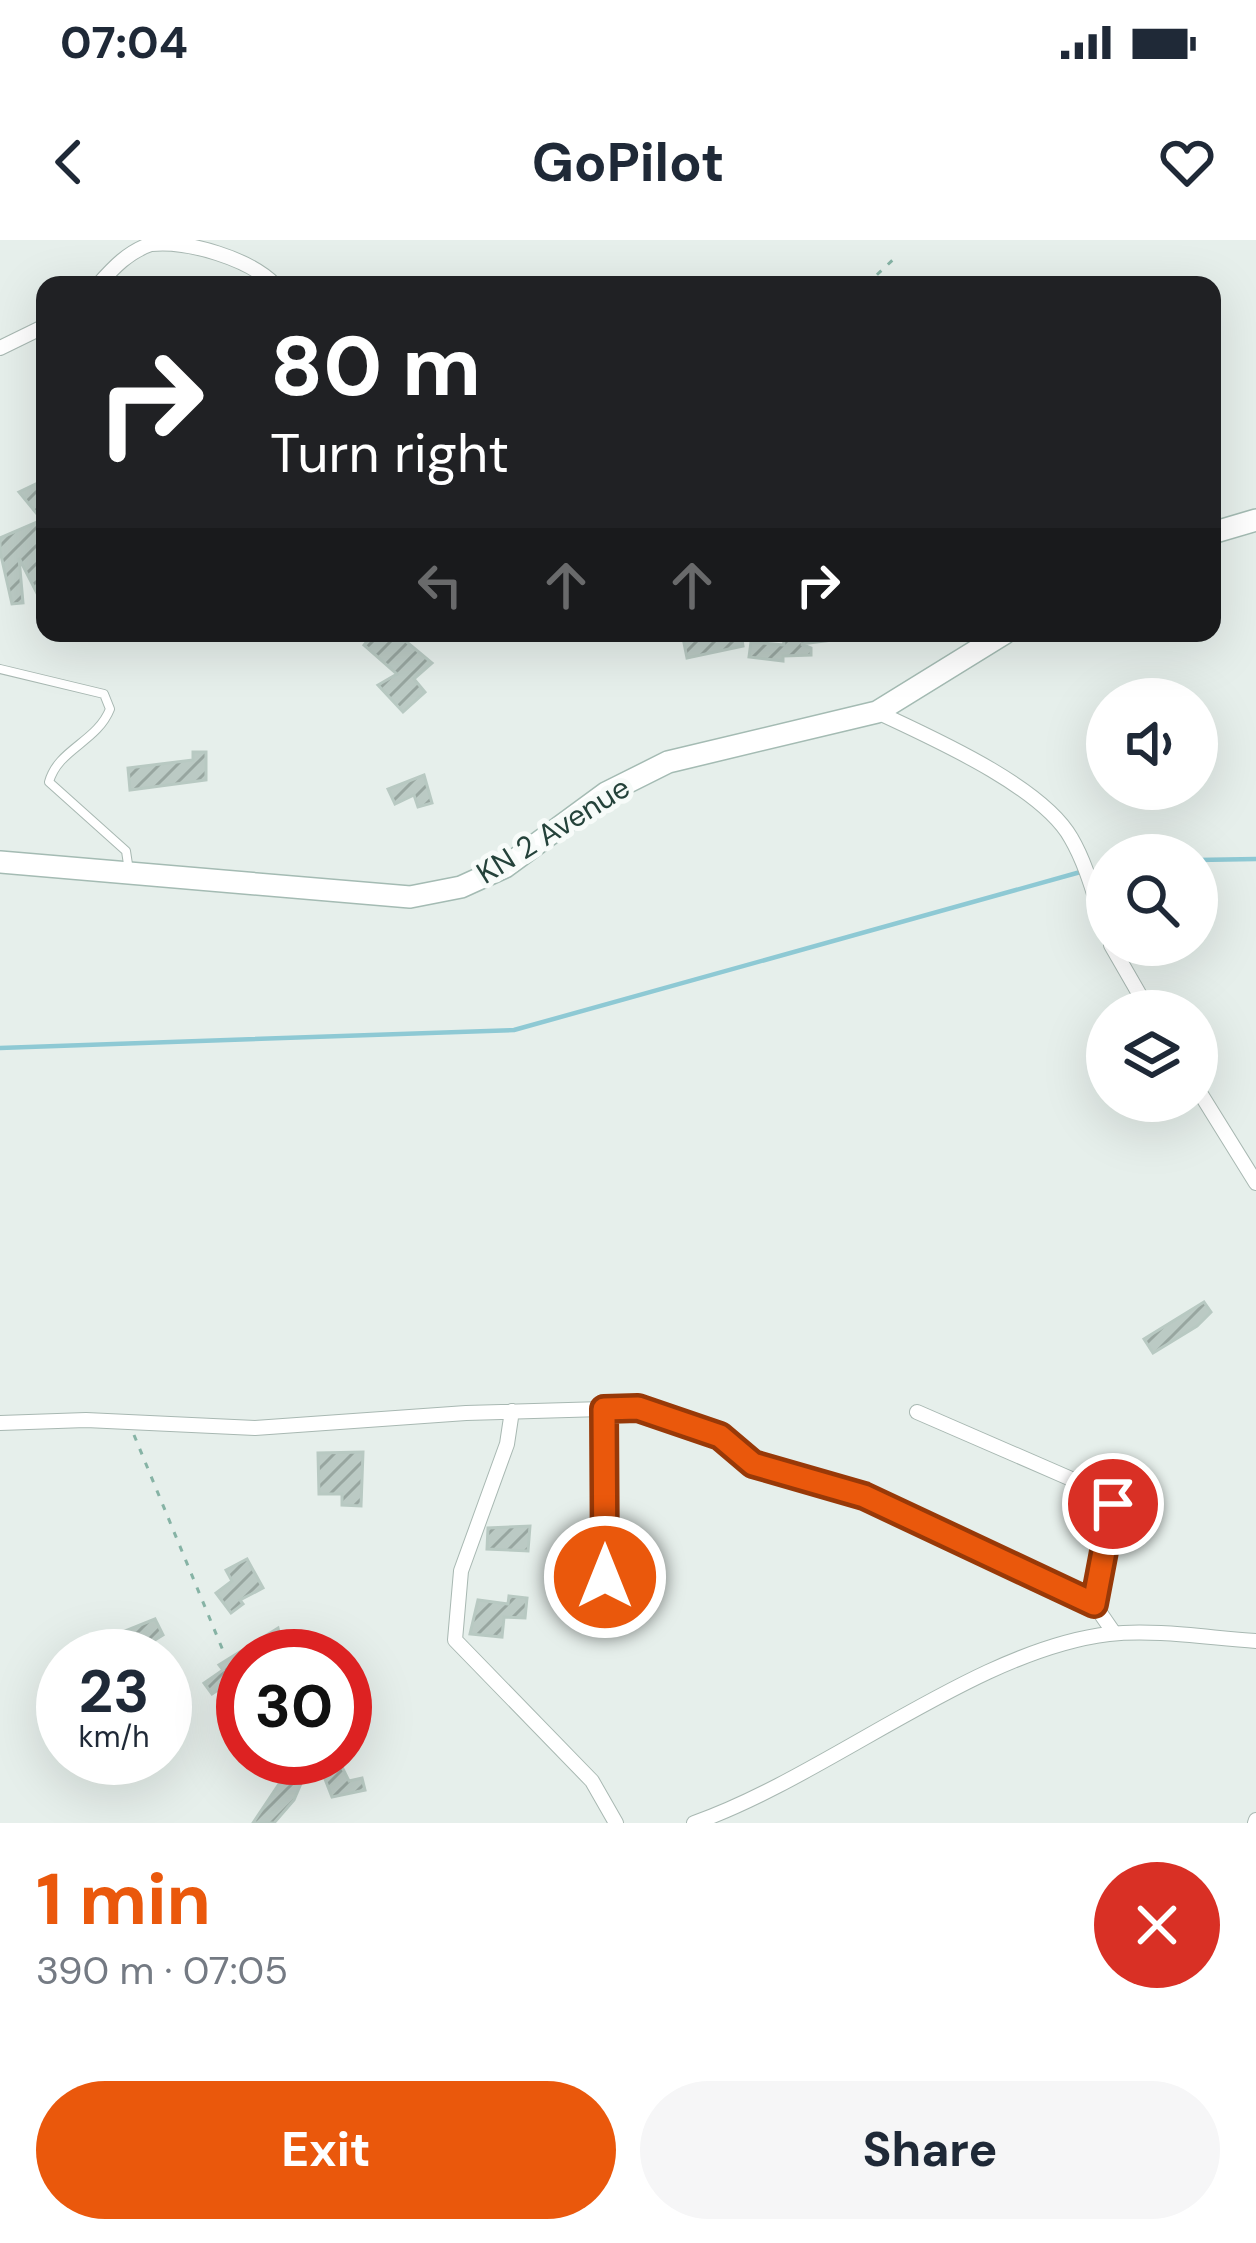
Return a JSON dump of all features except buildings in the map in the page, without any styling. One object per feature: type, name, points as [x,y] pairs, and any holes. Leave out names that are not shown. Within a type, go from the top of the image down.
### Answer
[{"type":"main road","points":[[1221,530],[1256,520]]},
{"type":"main road","name":"KN 2 Avenue","points":[[0,862],[410,897],[460,887],[505,867],[606,793],[668,762],[877,712],[990,642]]},
{"type":"street","points":[[106,276],[123,257],[156,242],[229,252],[266,276]]},
{"type":"street","points":[[0,348],[36,330]]},
{"type":"street","points":[[877,712],[960,750],[1055,816],[1086,875]]},
{"type":"street","points":[[1218,1122],[1256,1184]]},
{"type":"street","points":[[0,1423],[255,1428],[638,1408],[720,1436],[753,1464],[864,1496],[1094,1604],[1114,1633]]},
{"type":"street","points":[[604,1409],[605,1577]]},
{"type":"street","points":[[512,1412],[507,1444],[461,1571],[455,1640],[592,1780],[616,1823]]},
{"type":"street","points":[[917,1412],[1069,1478],[1113,1504],[1094,1604]]},
{"type":"street","points":[[694,1823],[754,1802],[1013,1661],[1114,1633],[1256,1641]]},
{"type":"lane","points":[[0,669],[104,694],[110,709],[103,728],[54,764],[50,782],[126,851],[129,872]]},
{"type":"path","points":[[876,276],[898,255]]},
{"type":"path","points":[[129,1422],[216,1634]]},
{"type":"waterway","points":[[1218,860],[1256,859]]},
{"type":"waterway","points":[[0,1048],[514,1030],[1084,871]]},
{"type":"route","points":[[605,1577],[604,1409],[638,1408],[720,1436],[753,1464],[864,1496],[967,1548],[1034,1571],[1094,1604],[1113,1504]]}]
